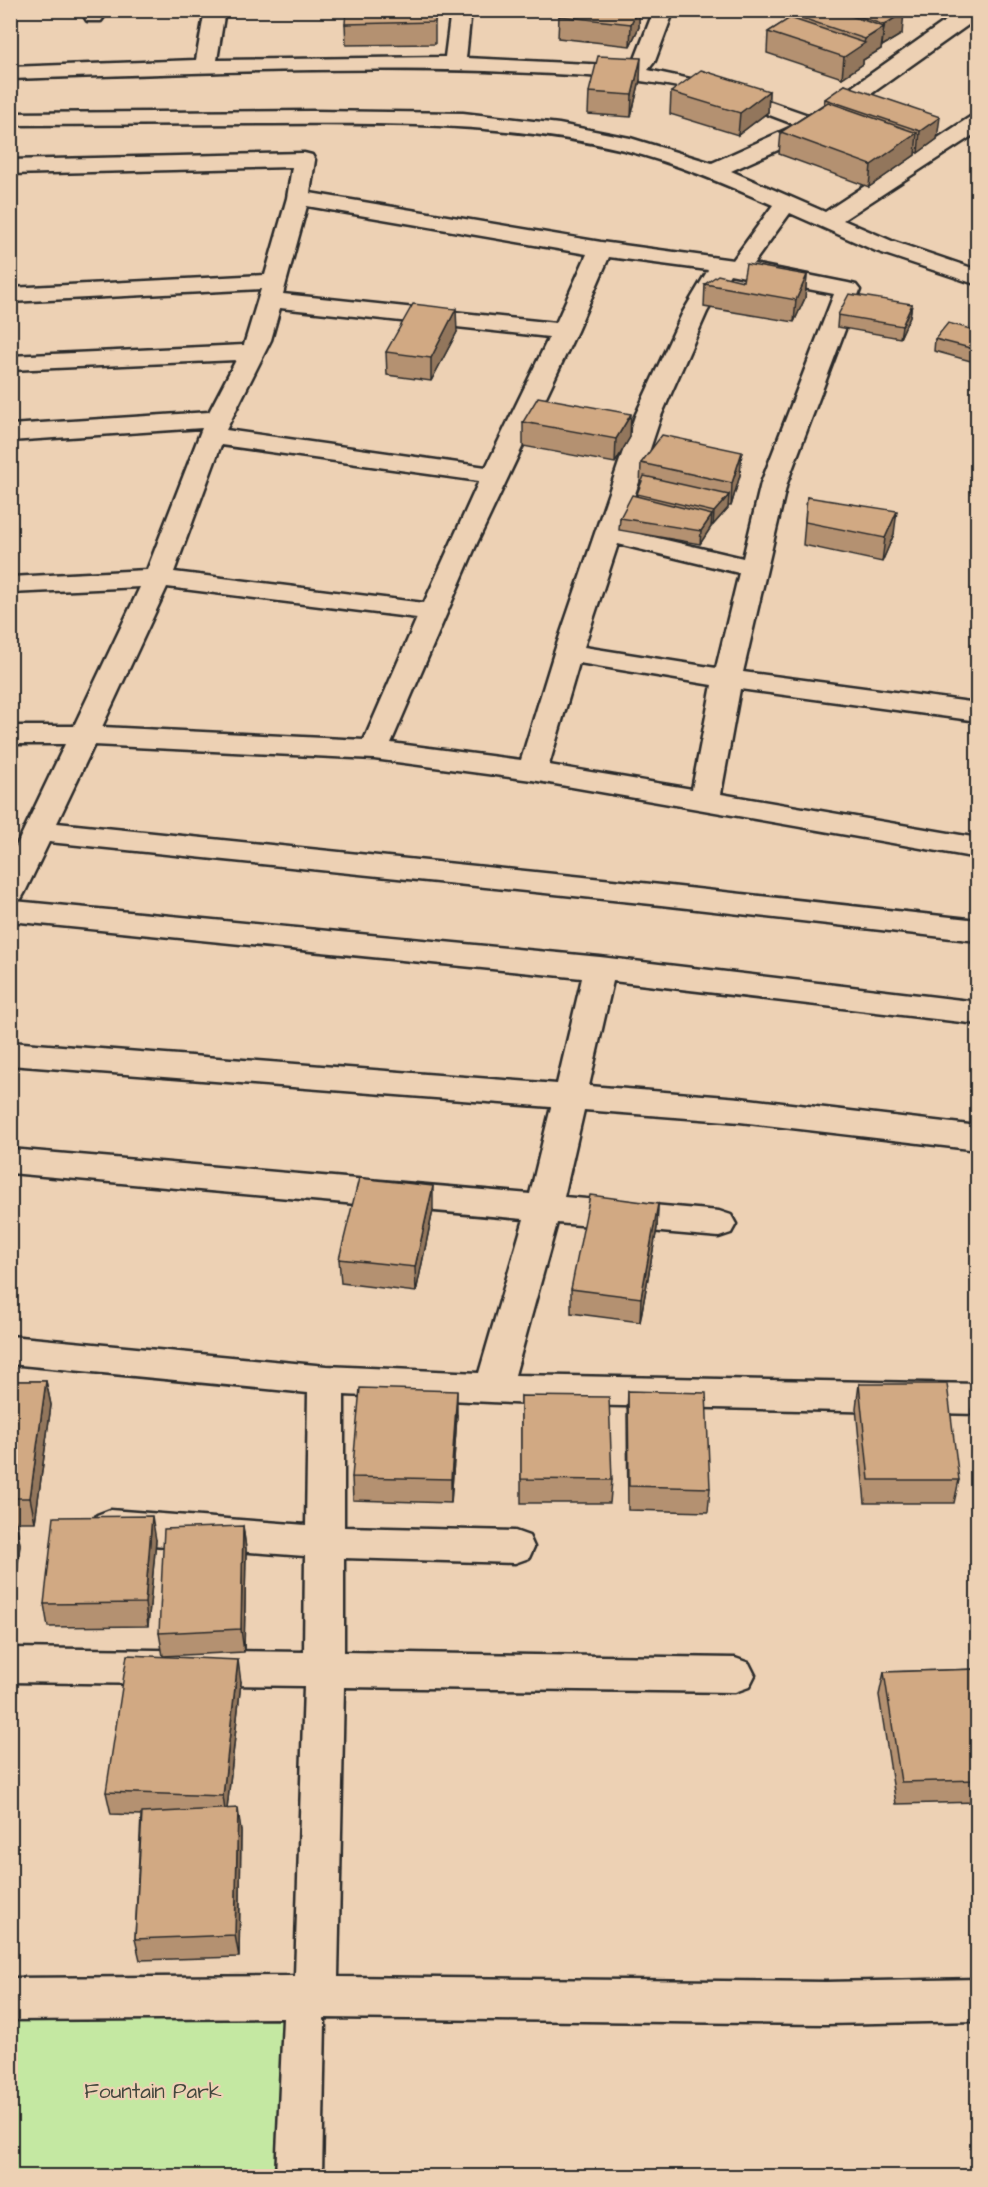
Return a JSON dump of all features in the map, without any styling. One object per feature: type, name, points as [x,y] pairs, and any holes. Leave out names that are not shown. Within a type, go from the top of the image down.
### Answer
[{"type":"street","points":[[205,67],[215,10]]},
{"type":"street","points":[[455,64],[461,10]]},
{"type":"street","points":[[10,73],[341,63],[455,64],[629,71],[645,61],[664,10]]},
{"type":"street","points":[[713,171],[813,124],[972,12]]},
{"type":"street","points":[[611,71],[690,83],[741,97],[813,124]]},
{"type":"street","points":[[10,119],[313,117],[463,119],[559,131],[630,145],[713,171],[884,246],[978,278]]},
{"type":"street","points":[[827,220],[978,122]]},
{"type":"street","points":[[10,167],[303,160],[297,198],[259,340],[215,428],[158,578],[41,831],[10,892]]},
{"type":"street","points":[[297,198],[601,249],[731,267],[848,290],[774,483],[728,679],[705,799]]},
{"type":"street","points":[[532,771],[608,534],[648,417],[669,367],[696,312],[786,203]]},
{"type":"street","points":[[374,750],[494,476],[565,331],[601,249]]},
{"type":"street","points":[[10,295],[273,291],[565,331]]},
{"type":"street","points":[[10,363],[252,352]]},
{"type":"street","points":[[10,433],[215,428],[494,476]]},
{"type":"street","points":[[608,534],[753,568]]},
{"type":"street","points":[[10,585],[158,578],[433,612]]},
{"type":"street","points":[[568,653],[728,679],[978,712]]},
{"type":"street","points":[[10,735],[85,735],[374,750],[532,771],[977,846]]},
{"type":"street","points":[[41,831],[661,894],[978,931]]},
{"type":"street","points":[[10,911],[600,968],[978,1013]]},
{"type":"street","points":[[493,1388],[544,1209],[600,968]]},
{"type":"street","points":[[10,1053],[740,1110],[978,1138]]},
{"type":"street","points":[[10,1161],[719,1224]]},
{"type":"street","points":[[10,1350],[326,1380],[493,1388],[978,1399]]},
{"type":"street","points":[[299,2176],[323,1758],[326,1380]]},
{"type":"street","points":[[88,1524],[325,1542],[515,1547]]},
{"type":"street","points":[[10,1665],[735,1675]]},
{"type":"street","points":[[10,1999],[310,2010],[978,2000]]},
{"type":"green space","name":"Fountain Park","points":[[11,2007],[315,2009],[283,2117],[275,2176],[11,2176]]},
{"type":"building","points":[[346,10],[435,10],[435,22],[345,24]]},
{"type":"building","points":[[562,10],[637,10],[631,24],[559,16]]},
{"type":"building","points":[[791,10],[833,10],[884,27],[865,39],[787,13]]},
{"type":"building","points":[[841,10],[899,10],[904,12],[884,25]]},
{"type":"building","points":[[790,18],[865,43],[844,57],[768,32]]},
{"type":"building","points":[[598,56],[641,58],[632,95],[589,92]]},
{"type":"building","points":[[701,70],[769,91],[740,113],[671,92]]},
{"type":"building","points":[[845,85],[940,117],[920,131],[825,99]]},
{"type":"building","points":[[828,102],[917,133],[871,165],[781,132]]},
{"type":"building","points":[[746,264],[807,275],[796,300],[705,284],[718,275],[743,281]]},
{"type":"building","points":[[849,294],[912,304],[902,326],[838,315]]},
{"type":"building","points":[[413,304],[456,309],[431,358],[386,352]]},
{"type":"building","points":[[948,323],[978,331],[978,350],[935,339]]},
{"type":"building","points":[[538,397],[631,414],[616,439],[523,422]]},
{"type":"building","points":[[662,435],[742,452],[732,483],[641,463]]},
{"type":"building","points":[[644,476],[729,495],[714,512],[637,494]]},
{"type":"building","points":[[632,495],[712,515],[701,531],[620,518]]},
{"type":"building","points":[[807,497],[897,511],[885,538],[805,522]]},
{"type":"building","points":[[359,1178],[433,1186],[415,1267],[339,1259]]},
{"type":"building","points":[[590,1195],[658,1204],[641,1298],[571,1289]]},
{"type":"building","points":[[10,1381],[46,1381],[30,1498],[10,1498]]},
{"type":"building","points":[[859,1384],[947,1384],[959,1480],[869,1480]]},
{"type":"building","points":[[360,1388],[457,1391],[451,1479],[352,1477]]},
{"type":"building","points":[[628,1391],[706,1393],[710,1488],[629,1486]]},
{"type":"building","points":[[521,1396],[609,1397],[612,1480],[521,1479]]},
{"type":"building","points":[[152,1516],[145,1603],[44,1604],[54,1517]]},
{"type":"building","points":[[15,1520],[10,1567],[10,1521]]},
{"type":"building","points":[[243,1526],[241,1629],[159,1633],[164,1529]]},
{"type":"building","points":[[127,1655],[238,1660],[223,1796],[106,1792]]},
{"type":"building","points":[[978,1669],[978,1780],[901,1782],[884,1672]]},
{"type":"building","points":[[238,1808],[235,1935],[135,1939],[142,1813]]}]
